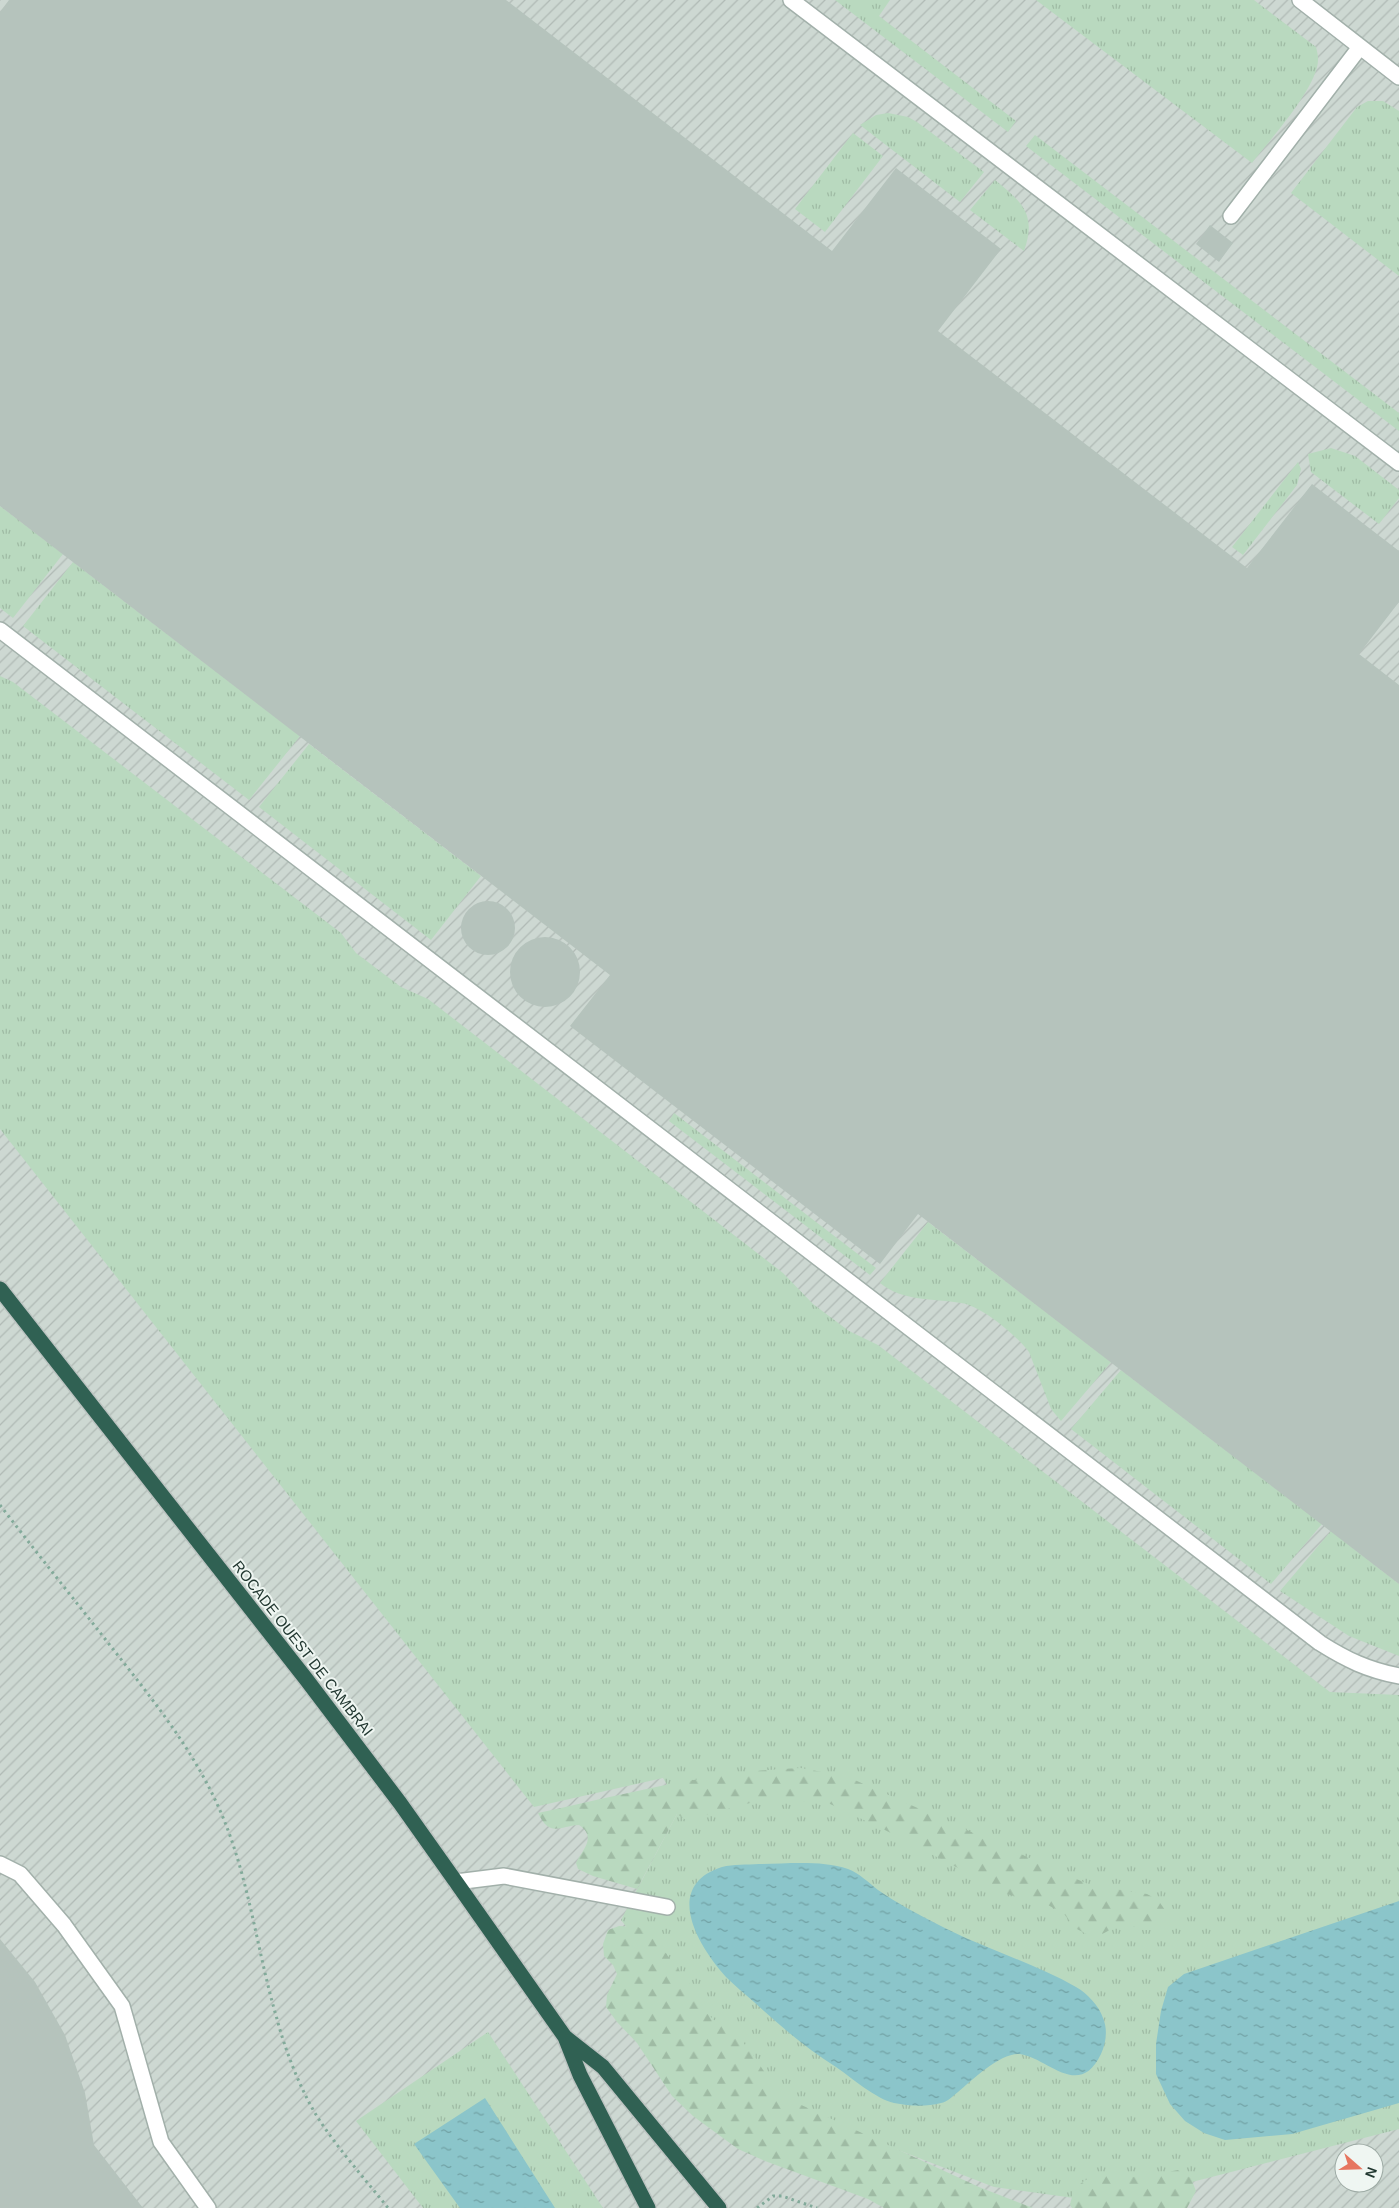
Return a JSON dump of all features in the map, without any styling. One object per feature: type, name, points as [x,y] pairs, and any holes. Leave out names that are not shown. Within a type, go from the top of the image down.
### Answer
[{"type":"highway","name":"ROCADE OUEST DE CAMBRAI","points":[[0,1289],[306,1679],[388,1787],[566,2038],[580,2075],[648,2208]]},
{"type":"highway","name":"ROCADE OUEST DE CAMBRAI","points":[[566,2038],[603,2067],[719,2208]]},
{"type":"street","points":[[791,0],[1399,462]]},
{"type":"street","points":[[1300,0],[1399,76]]},
{"type":"street","points":[[1231,216],[1360,47]]},
{"type":"street","points":[[0,630],[1320,1643],[1349,1661],[1376,1671],[1399,1676]]},
{"type":"street","points":[[0,1864],[20,1874],[64,1925],[122,2006],[161,2142],[208,2208]]},
{"type":"street","points":[[456,1882],[504,1876],[667,1907]]},
{"type":"path","points":[[0,1505],[140,1683],[183,1742],[206,1780],[231,1839],[251,1904],[277,2022],[302,2084],[320,2121],[388,2208]]},
{"type":"path","points":[[757,2208],[773,2196],[782,2196],[817,2208]]},
{"type":"shaded area","points":[[0,0],[1399,0],[1399,2208],[0,2208]]},
{"type":"green space","points":[[835,0],[890,0],[879,16],[1016,121],[1008,132]]},
{"type":"green space","points":[[1036,0],[1254,0],[1316,47],[1318,59],[1316,70],[1310,84],[1292,113],[1252,163]]},
{"type":"green space","points":[[1368,101],[1383,101],[1399,111],[1399,276],[1291,193],[1357,107]]},
{"type":"green space","points":[[888,113],[908,117],[917,122],[984,172],[960,202],[860,125],[876,115]]},
{"type":"green space","points":[[853,133],[883,156],[825,232],[795,209]]},
{"type":"green space","points":[[1035,135],[1399,413],[1399,431],[1026,146]]},
{"type":"green space","points":[[995,180],[1013,195],[1028,218],[1028,238],[1024,251],[970,210]]},
{"type":"green space","points":[[1331,448],[1355,456],[1399,490],[1399,498],[1379,524],[1311,472],[1308,454]]},
{"type":"green space","points":[[1298,462],[1301,469],[1297,485],[1243,555],[1232,547]]},
{"type":"green space","points":[[0,506],[63,554],[13,618],[0,608]]},
{"type":"green space","points":[[73,562],[300,736],[249,800],[23,626]]},
{"type":"green space","points":[[0,676],[13,682],[341,933],[356,953],[401,987],[428,999],[783,1273],[813,1304],[849,1331],[878,1345],[1330,1692],[1399,1695],[1399,2129],[1344,2143],[1334,2143],[1334,2146],[1110,2203],[994,2187],[758,2096],[621,1920],[677,1814],[663,1778],[534,1807],[0,1129]]},
{"type":"green space","points":[[309,744],[481,876],[431,940],[259,807]]},
{"type":"green space","points":[[674,1113],[876,1268],[870,1275],[669,1121]]},
{"type":"green space","points":[[928,1222],[1111,1362],[1061,1421],[1051,1409],[1029,1352],[1016,1338],[989,1316],[969,1305],[908,1296],[889,1289],[880,1283]]},
{"type":"green space","points":[[1121,1370],[1322,1524],[1271,1584],[1071,1429]]},
{"type":"green space","points":[[1331,1531],[1399,1584],[1399,1656],[1349,1636],[1280,1591]]},
{"type":"green space","points":[[801,1768],[848,1777],[1090,1885],[1147,1894],[1158,1900],[1165,1910],[1168,1920],[1160,1926],[1148,1930],[1127,1925],[1119,1926],[1094,1938],[1075,1928],[1064,1914],[1048,1905],[1010,1895],[883,1829],[828,1803],[787,1800],[750,1803],[686,1820],[677,1814],[637,1889],[593,1876],[578,1869],[576,1863],[587,1843],[587,1834],[579,1825],[556,1829],[551,1828],[542,1821],[538,1813],[669,1784],[768,1770]]},
{"type":"green space","points":[[619,1926],[638,1927],[650,1933],[695,1991],[705,2011],[714,2020],[729,2025],[754,2056],[767,2076],[771,2088],[784,2097],[979,2187],[1033,2208],[884,2208],[868,2199],[765,2161],[738,2149],[693,2116],[672,2096],[637,2043],[606,2007],[607,1995],[617,1974],[613,1965],[604,1956],[603,1944],[608,1930]]},
{"type":"green space","points":[[488,2032],[603,2208],[423,2208],[356,2121]]},
{"type":"green space","points":[[1178,2170],[1191,2178],[1196,2191],[1187,2208],[1072,2208],[1070,2205],[1075,2191],[1082,2183],[1091,2178],[1102,2176],[1152,2176]]},
{"type":"water","points":[[792,1863],[827,1864],[848,1869],[892,1899],[954,1933],[1042,1970],[1076,1987],[1085,1993],[1099,2009],[1103,2018],[1106,2036],[1101,2054],[1092,2067],[1083,2074],[1073,2075],[1063,2073],[1031,2057],[1020,2054],[1004,2057],[987,2068],[948,2100],[923,2106],[887,2101],[864,2088],[783,2028],[736,1987],[715,1964],[705,1949],[691,1918],[690,1902],[693,1888],[704,1876],[726,1866]]},
{"type":"water","points":[[1399,1901],[1399,2103],[1292,2134],[1225,2140],[1204,2133],[1185,2121],[1170,2104],[1156,2074],[1156,2044],[1161,2011],[1168,1987],[1184,1974]]},
{"type":"water","points":[[485,2098],[555,2208],[460,2208],[414,2144]]},
{"type":"building","points":[[9,0],[506,0],[832,251],[896,168],[1001,249],[938,331],[1247,568],[1312,484],[1399,551],[1399,602],[1359,654],[1399,685],[1399,1584],[918,1214],[880,1264],[570,1026],[610,975],[0,506],[0,12]]},
{"type":"building","points":[[1210,225],[1233,243],[1219,262],[1196,244]]},
{"type":"building","points":[[483,901],[493,901],[503,905],[511,913],[515,928],[511,943],[503,951],[493,955],[483,955],[473,951],[465,943],[461,933],[461,923],[465,913],[473,905]]},
{"type":"building","points":[[538,937],[552,937],[565,943],[574,952],[580,965],[578,985],[570,997],[552,1007],[538,1007],[525,1001],[516,992],[510,979],[510,965],[516,952],[525,943]]},
{"type":"building","points":[[0,1939],[35,1982],[65,2035],[85,2093],[94,2145],[143,2208],[0,2208]]}]
